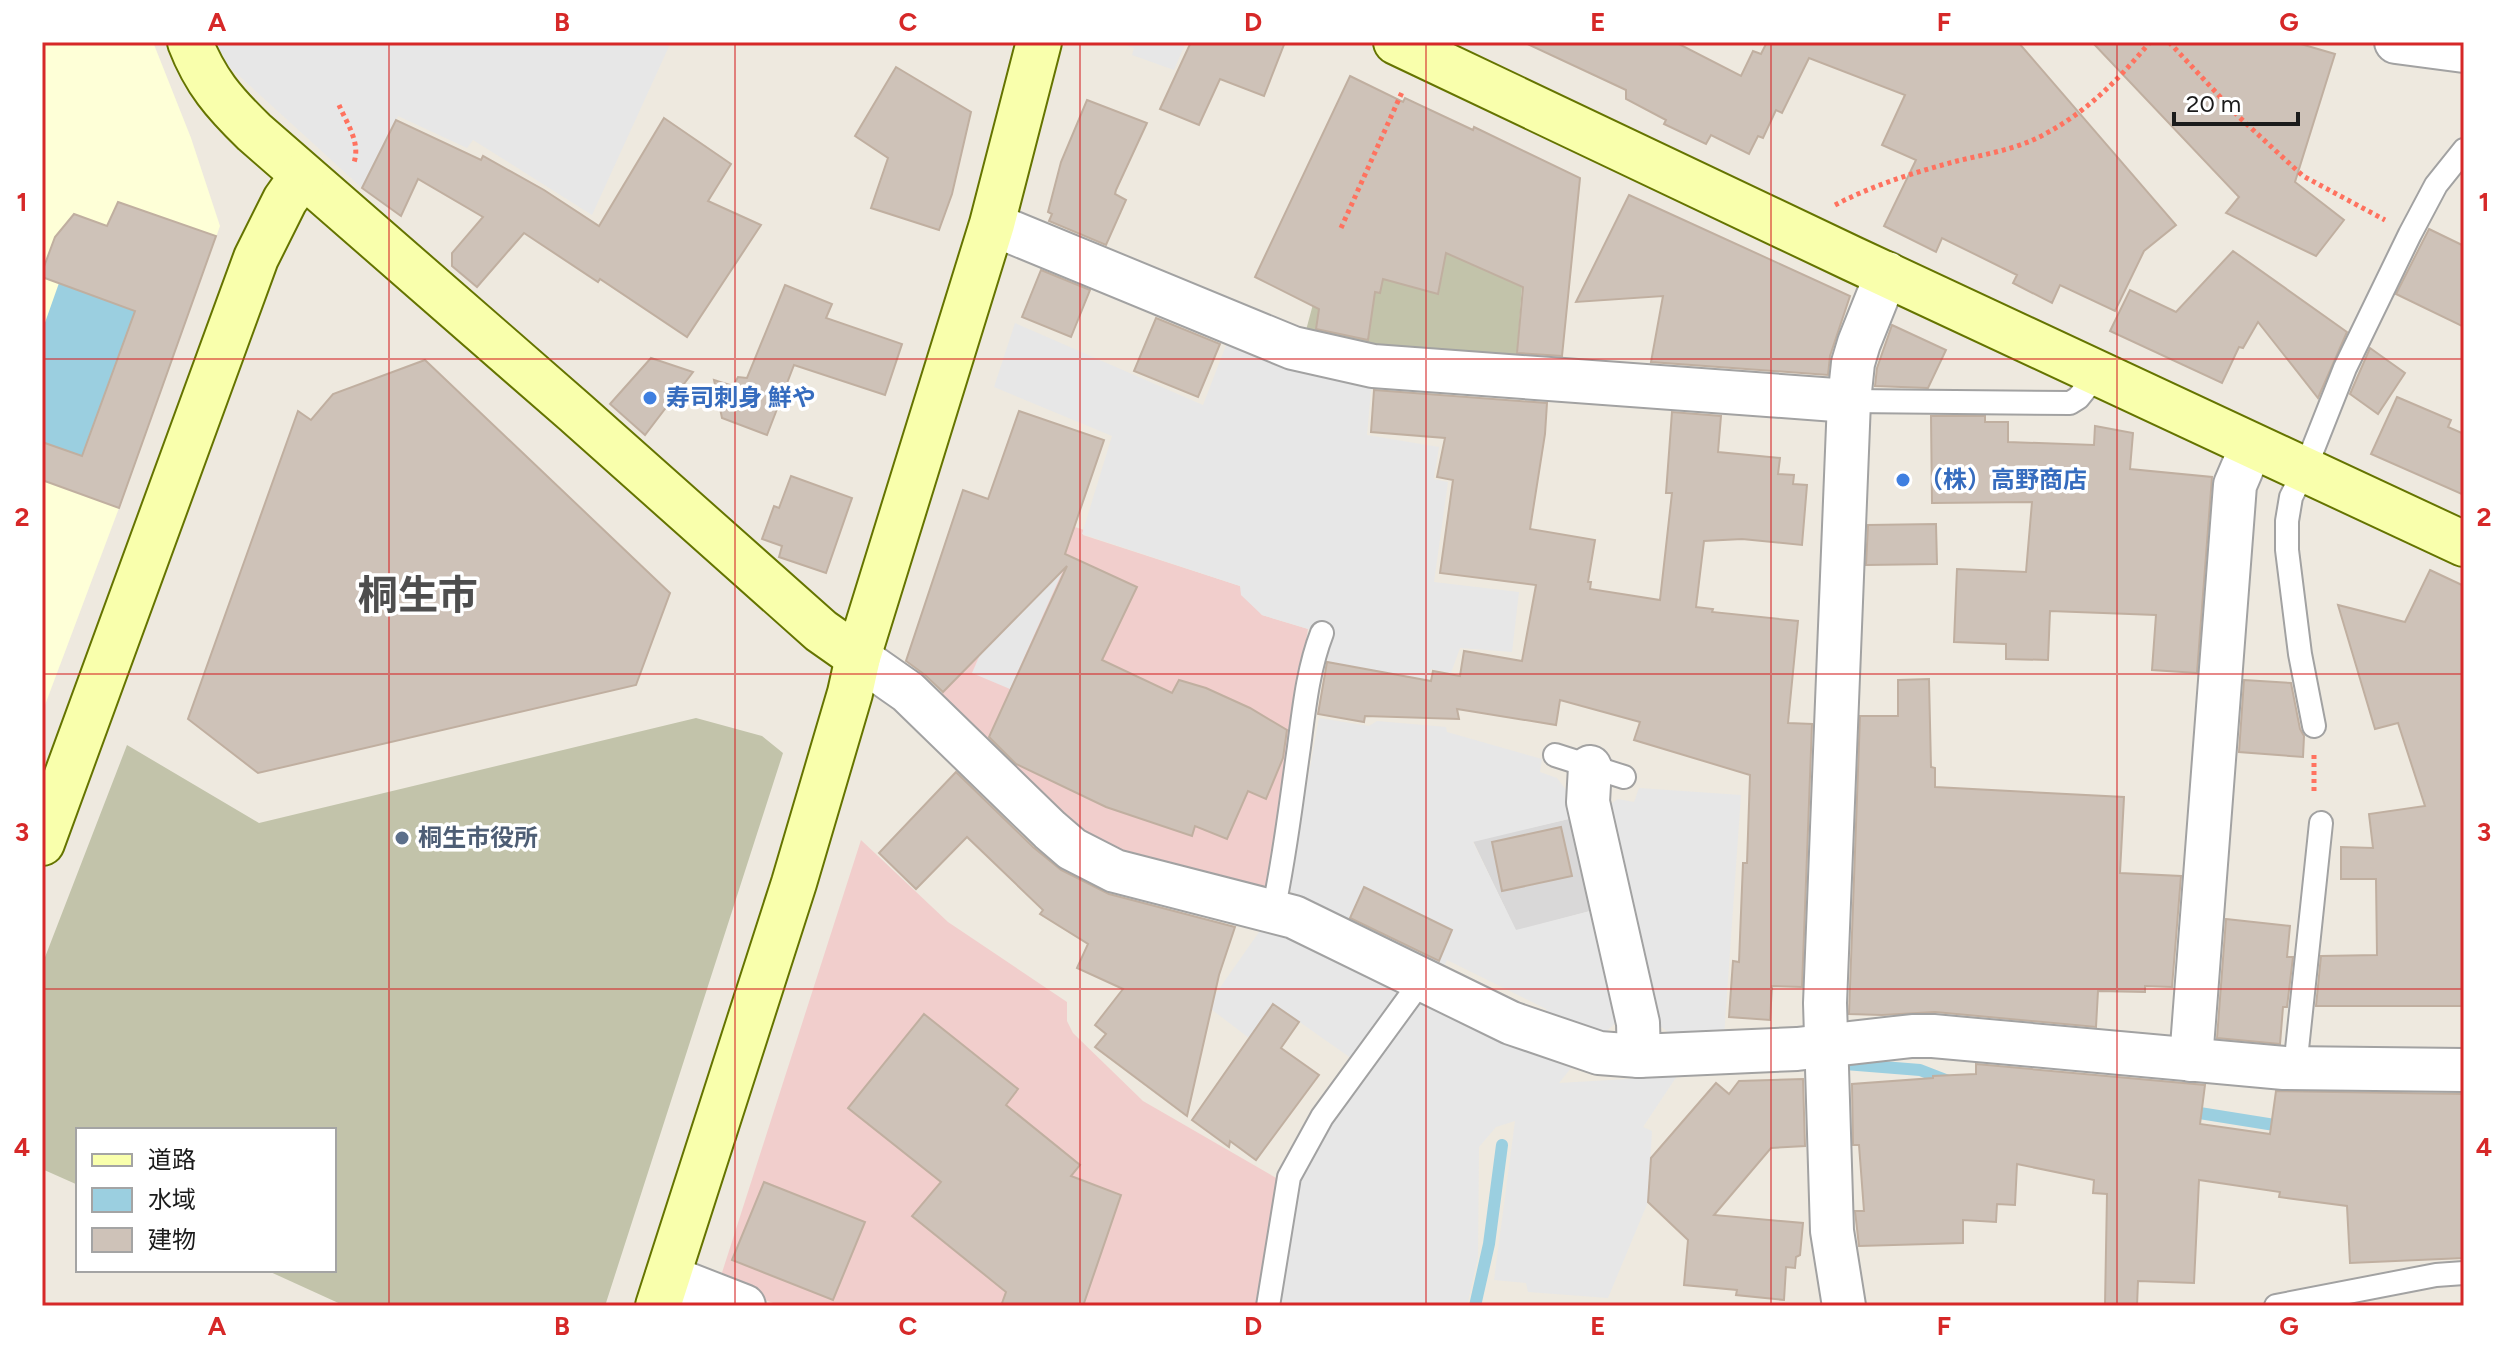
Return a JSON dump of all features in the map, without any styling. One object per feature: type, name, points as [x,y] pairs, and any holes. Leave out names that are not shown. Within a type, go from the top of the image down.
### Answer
[{"type":"street","points":[[190,42],[210,84],[223,102],[302,176],[480,328],[821,631],[908,692],[1072,849],[1115,871],[1294,917],[1511,1023],[1599,1053],[1639,1056],[1826,1046],[1933,1036],[2295,1068],[2464,1070]]},
{"type":"street","points":[[744,1306],[662,1291],[794,883],[858,657],[992,224],[1039,42]]},
{"type":"street","points":[[2396,42],[2464,51]]},
{"type":"street","points":[[1401,62],[1887,273],[2464,544]]},
{"type":"street","points":[[42,843],[256,258],[285,200],[302,176]]},
{"type":"street","points":[[992,224],[1293,348],[1336,359],[1373,366],[1849,401]]},
{"type":"street","points":[[1844,1306],[1832,1231],[1825,1003],[1849,401],[1853,363],[1887,273]]},
{"type":"street","points":[[2191,1060],[2235,485],[2252,445]]},
{"type":"street","points":[[1590,766],[1588,802],[1638,1023],[1639,1056]]},
{"type":"lane","points":[[2314,726],[2300,654],[2287,550],[2291,497],[2345,368],[2410,234],[2436,185],[2464,150]]},
{"type":"lane","points":[[1849,401],[2070,403],[2078,398],[2099,372]]},
{"type":"lane","points":[[1273,911],[1281,876],[1305,705],[1314,654],[1322,633]]},
{"type":"lane","points":[[2295,1068],[2321,823]]},
{"type":"lane","points":[[1268,1306],[1289,1177],[1322,1117],[1422,980]]},
{"type":"lane","points":[[2276,1306],[2436,1275],[2464,1273]]},
{"type":"path","points":[[1828,208],[1854,195],[1913,174],[2043,136],[2104,94],[2150,42]]},
{"type":"path","points":[[2169,42],[2238,116],[2303,176],[2410,234]]},
{"type":"path","points":[[1341,228],[1401,62]]},
{"type":"path","points":[[339,105],[358,153],[348,177]]},
{"type":"path","points":[[2314,726],[2314,816],[2321,823]]},
{"type":"shaded area","points":[[42,42],[153,42],[191,138],[220,226],[42,713]]},
{"type":"shaded area","points":[[216,42],[671,42],[592,215],[473,140],[467,148],[398,116],[362,188],[224,62]]},
{"type":"shaded area","points":[[1114,42],[1186,42],[1174,70],[1132,55],[1134,48]]},
{"type":"shaded area","points":[[1401,241],[1505,257],[1498,276],[1522,287],[1516,364],[1373,352],[1305,334],[1327,252]]},
{"type":"shaded area","points":[[1015,323],[1203,405],[1228,340],[1372,379],[1367,435],[1439,447],[1434,479],[1448,482],[1434,582],[1519,592],[1512,652],[1460,648],[1451,673],[1431,669],[1428,683],[1327,662],[1332,636],[1262,615],[1241,595],[1240,586],[1082,534],[1112,436],[994,387]]},
{"type":"shaded area","points":[[1036,514],[1084,530],[1083,535],[1240,586],[1262,615],[1308,629],[1266,885],[1253,893],[1087,843],[939,696],[971,664]]},
{"type":"shaded area","points":[[1028,544],[1068,559],[1010,689],[972,673]]},
{"type":"shaded area","points":[[696,718],[762,736],[783,753],[605,1306],[345,1306],[270,1272],[336,1272],[336,1128],[76,1128],[76,1184],[42,1169],[42,965],[127,745],[259,823]]},
{"type":"shaded area","points":[[1319,718],[1369,726],[1377,721],[1446,727],[1447,732],[1542,759],[1540,772],[1557,778],[1570,795],[1573,818],[1473,842],[1516,930],[1594,910],[1622,1017],[1599,1038],[1550,1019],[1546,1009],[1447,960],[1442,970],[1300,904],[1288,888]]},
{"type":"shaded area","points":[[1639,788],[1741,795],[1724,1037],[1681,1042],[1655,1022],[1608,806],[1618,799],[1634,802]]},
{"type":"shaded area","points":[[1573,818],[1594,910],[1516,931],[1473,841]]},
{"type":"shaded area","points":[[861,840],[948,922],[1067,1002],[1067,1021],[1073,1033],[1143,1101],[1278,1179],[1256,1306],[781,1306],[719,1282]]},
{"type":"shaded area","points":[[1264,925],[1404,989],[1355,1061],[1274,1004],[1249,1038],[1207,1006]]},
{"type":"shaded area","points":[[1424,996],[1575,1063],[1559,1083],[1677,1076],[1643,1127],[1652,1131],[1648,1202],[1608,1298],[1528,1292],[1526,1283],[1494,1280],[1515,1121],[1496,1127],[1479,1147],[1478,1257],[1467,1306],[1277,1306],[1297,1185],[1331,1123]]},
{"type":"water","points":[[59,283],[135,311],[82,456],[42,442],[42,331]]},
{"type":"building","points":[[1191,42],[1285,42],[1264,96],[1220,79],[1199,125],[1160,109]]},
{"type":"building","points":[[1523,42],[1675,42],[1741,76],[1753,51],[1761,54],[1767,42],[2018,42],[2176,225],[2144,251],[2115,311],[2060,285],[2052,303],[2013,283],[2017,275],[1942,238],[1936,252],[1884,226],[1916,160],[1882,145],[1905,95],[1809,58],[1782,113],[1776,110],[1763,138],[1758,136],[1749,154],[1711,135],[1706,144],[1664,124],[1666,120],[1626,99],[1626,90]]},
{"type":"building","points":[[2092,42],[2294,42],[2335,54],[2295,182],[2344,220],[2316,256],[2226,213],[2239,197]]},
{"type":"building","points":[[896,67],[971,112],[952,194],[939,230],[871,208],[888,158],[855,136]]},
{"type":"building","points":[[1350,76],[1403,102],[1405,98],[1473,130],[1474,127],[1580,178],[1562,356],[1517,353],[1523,287],[1446,253],[1438,294],[1383,279],[1380,293],[1375,292],[1368,340],[1316,329],[1319,309],[1255,277]]},
{"type":"building","points":[[1087,100],[1147,123],[1116,190],[1115,194],[1126,200],[1106,245],[1049,221],[1052,214],[1048,212],[1061,162]]},
{"type":"building","points":[[664,118],[731,164],[708,201],[761,225],[687,337],[524,233],[477,287],[452,266],[452,253],[483,217],[418,179],[401,216],[362,188],[396,120],[481,160],[483,156],[544,190],[599,226]]},
{"type":"building","points":[[1629,195],[1850,296],[1830,356],[1828,375],[1651,362],[1663,296],[1576,302]]},
{"type":"building","points":[[118,202],[216,236],[119,508],[42,480],[42,442],[82,456],[135,311],[42,277],[42,272],[55,237],[74,214],[107,226]]},
{"type":"building","points":[[2429,229],[2464,246],[2464,327],[2396,294]]},
{"type":"building","points":[[2233,251],[2347,332],[2318,398],[2258,322],[2243,348],[2239,347],[2222,383],[2110,331],[2130,290],[2176,312]]},
{"type":"building","points":[[1041,270],[1090,290],[1071,337],[1022,317]]},
{"type":"building","points":[[785,285],[832,304],[826,318],[902,344],[885,395],[794,365],[767,435],[722,418],[714,380],[733,386],[738,377],[747,378]]},
{"type":"building","points":[[1156,318],[1220,344],[1198,397],[1134,371]]},
{"type":"building","points":[[1892,325],[1946,350],[1928,388],[1875,386],[1877,368]]},
{"type":"building","points":[[2370,348],[2405,373],[2378,414],[2350,394]]},
{"type":"building","points":[[651,358],[693,372],[645,435],[610,404]]},
{"type":"building","points":[[425,360],[670,593],[636,685],[258,773],[188,719],[298,411],[311,420],[333,394]]},
{"type":"building","points":[[1374,390],[1547,403],[1530,529],[1595,540],[1588,582],[1591,582],[1590,589],[1660,600],[1672,493],[1666,493],[1672,412],[1721,416],[1718,452],[1780,458],[1778,474],[1794,475],[1793,484],[1807,485],[1802,545],[1742,539],[1704,541],[1696,607],[1713,609],[1712,612],[1798,621],[1788,723],[1812,724],[1802,987],[1772,986],[1770,1020],[1729,1017],[1733,961],[1739,962],[1750,775],[1634,740],[1640,722],[1560,700],[1556,725],[1457,709],[1459,719],[1365,716],[1364,722],[1318,714],[1327,662],[1431,681],[1433,671],[1460,676],[1464,651],[1522,661],[1536,585],[1440,573],[1453,480],[1437,477],[1445,438],[1371,432]]},
{"type":"building","points":[[2397,397],[2451,420],[2448,427],[2464,434],[2464,495],[2371,454]]},
{"type":"building","points":[[1019,411],[1104,440],[1065,554],[1137,587],[1102,660],[1172,693],[1179,680],[1206,688],[1250,708],[1287,730],[1283,758],[1266,799],[1248,791],[1227,839],[1195,826],[1192,836],[1106,807],[1016,764],[989,737],[1067,566],[943,692],[906,661],[963,490],[988,499]]},
{"type":"building","points":[[1931,416],[1985,416],[1985,422],[2008,422],[2008,442],[2094,445],[2095,426],[2133,433],[2130,469],[2212,477],[2197,673],[2152,670],[2156,615],[2050,611],[2048,660],[2006,659],[2006,644],[1954,642],[1957,569],[2026,572],[2032,502],[1932,503]]},
{"type":"building","points":[[791,476],[852,498],[826,573],[779,557],[782,546],[762,539],[774,506],[779,508]]},
{"type":"building","points":[[1936,524],[1937,564],[1866,565],[1868,525]]},
{"type":"building","points":[[2430,570],[2464,586],[2464,1006],[2316,1006],[2321,956],[2377,955],[2376,879],[2341,879],[2341,847],[2373,848],[2369,814],[2425,806],[2398,723],[2375,729],[2338,605],[2405,622]]},
{"type":"building","points":[[1929,679],[1931,767],[1935,768],[1935,787],[2124,797],[2120,873],[2181,876],[2172,987],[2145,986],[2145,992],[2098,991],[2096,1027],[1935,1012],[1849,1014],[1860,716],[1898,716],[1898,680]]},
{"type":"building","points":[[2244,680],[2291,683],[2304,736],[2303,757],[2239,752]]},
{"type":"building","points":[[956,772],[1061,870],[1109,894],[1235,927],[1219,975],[1187,1116],[1095,1047],[1106,1034],[1095,1025],[1123,989],[1077,968],[1088,944],[1040,914],[1043,910],[967,837],[916,889],[879,853]]},
{"type":"building","points":[[1561,827],[1572,876],[1502,891],[1492,842]]},
{"type":"building","points":[[1364,887],[1452,930],[1439,961],[1350,918]]},
{"type":"building","points":[[2226,919],[2290,926],[2287,957],[2293,957],[2287,1007],[2283,1007],[2280,1044],[2217,1038]]},
{"type":"building","points":[[1273,1004],[1299,1022],[1281,1048],[1319,1075],[1256,1160],[1230,1141],[1229,1147],[1192,1120]]},
{"type":"building","points":[[924,1014],[1018,1089],[1006,1105],[1080,1165],[1071,1176],[1121,1195],[1083,1306],[1001,1306],[1006,1292],[912,1216],[941,1182],[848,1108]]},
{"type":"building","points":[[1976,1064],[2205,1085],[2200,1124],[2270,1134],[2276,1091],[2464,1094],[2464,1258],[2350,1263],[2347,1206],[2279,1197],[2280,1192],[2199,1180],[2194,1283],[2138,1281],[2137,1306],[2105,1306],[2107,1194],[2093,1193],[2094,1180],[2017,1164],[2015,1205],[1997,1204],[1996,1222],[1963,1220],[1963,1243],[1859,1246],[1855,1211],[1864,1211],[1859,1145],[1853,1145],[1852,1084],[1976,1074]]},
{"type":"building","points":[[1803,1079],[1805,1146],[1771,1148],[1714,1215],[1803,1223],[1800,1255],[1796,1257],[1795,1268],[1786,1267],[1784,1300],[1736,1295],[1737,1290],[1684,1285],[1688,1240],[1648,1202],[1651,1158],[1716,1083],[1729,1094],[1739,1081]]},
{"type":"building","points":[[764,1182],[865,1222],[833,1300],[732,1260]]},
{"type":"waterway","points":[[1845,1064],[1920,1070],[1951,1082]]},
{"type":"waterway","points":[[2187,1111],[2287,1127]]},
{"type":"waterway","points":[[1475,1306],[1489,1244],[1502,1145]]},
{"type":"place","name":"寿司刺身 鮮や","points":[[650,398]]},
{"type":"place","name":"（株）高野商店","points":[[1903,480]]},
{"type":"place","name":"桐生市役所","points":[[402,838]]},
{"type":"district","name":"桐生市","points":[[418,595]]}]
